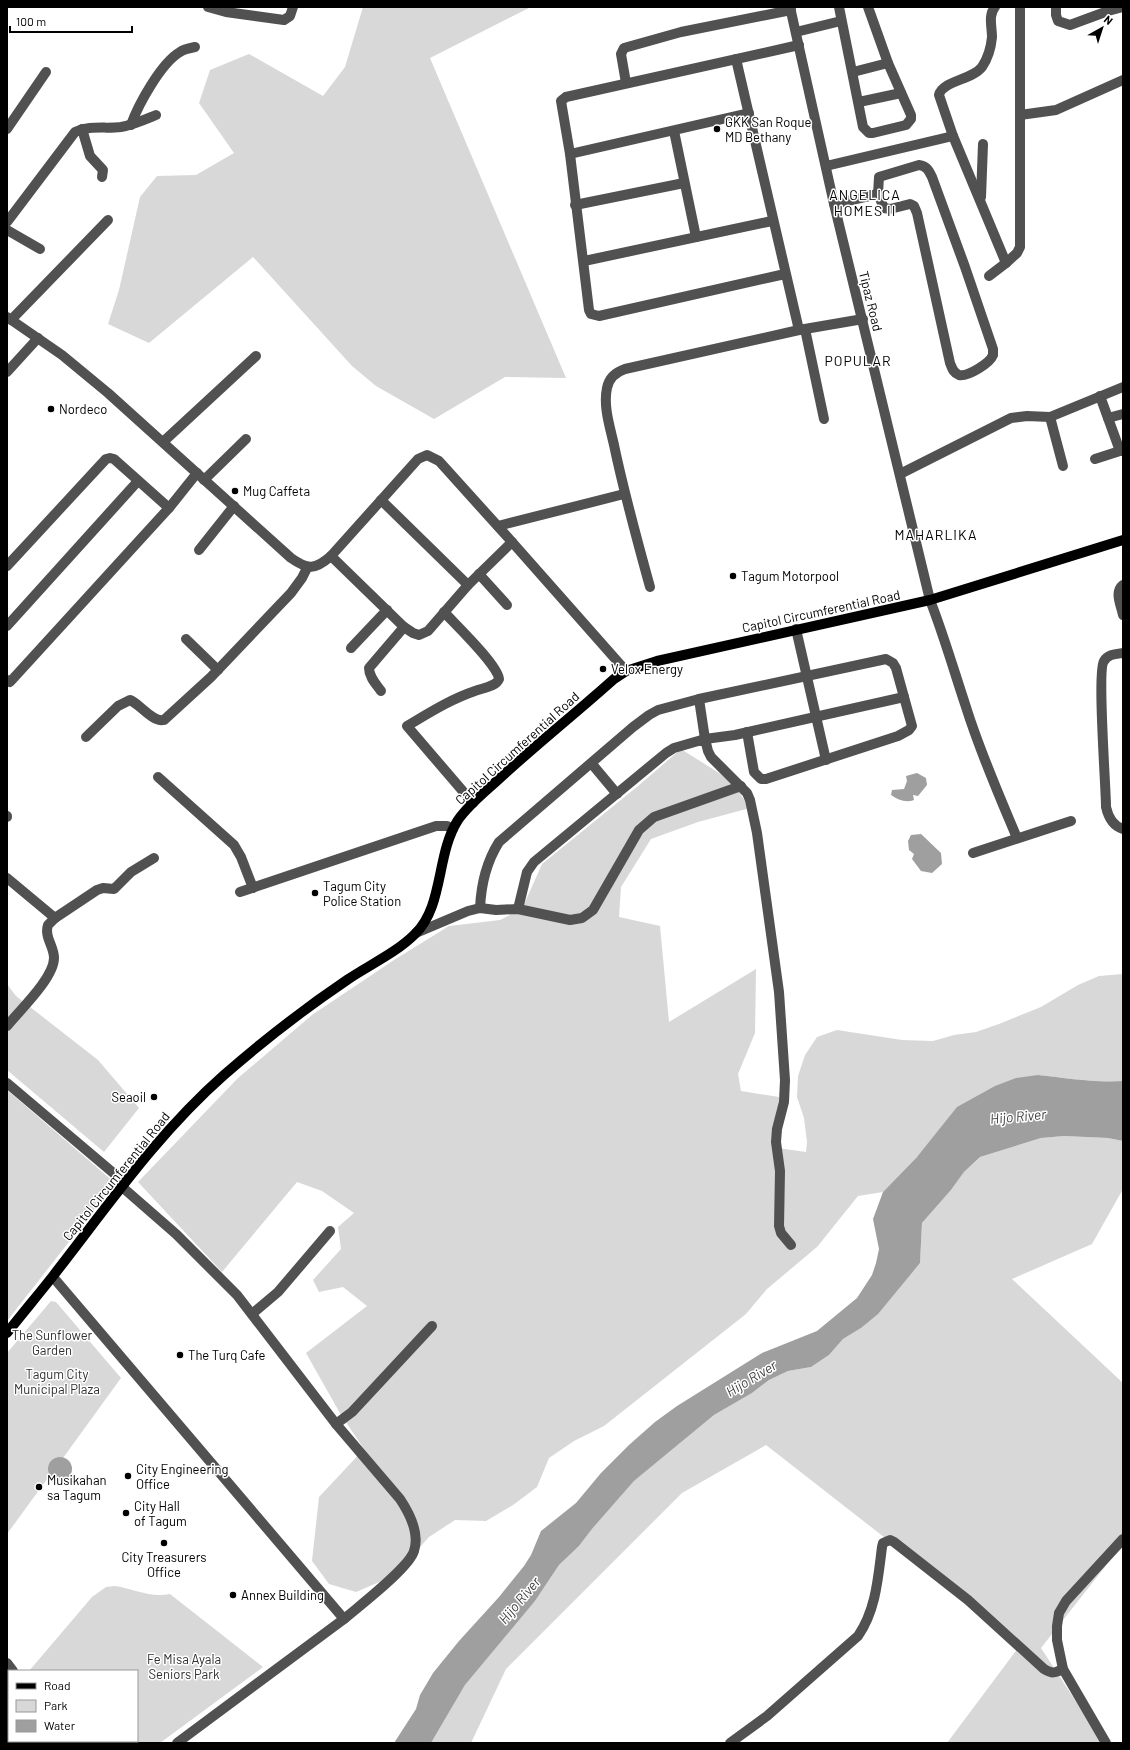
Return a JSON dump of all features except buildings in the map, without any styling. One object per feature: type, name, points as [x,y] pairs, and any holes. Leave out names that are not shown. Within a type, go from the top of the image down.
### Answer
[{"type":"main road","name":"Capitol Circumferential Road","points":[[7,1333],[53,1277],[123,1184],[177,1120],[223,1076],[308,1006],[349,978],[403,945],[416,934],[424,924],[430,910],[447,843],[460,818],[473,803],[520,760],[614,679],[626,671],[657,661],[930,600],[1123,540]]},
{"type":"street","points":[[208,7],[227,9],[284,20],[290,16],[293,7]]},
{"type":"street","points":[[839,7],[863,127],[868,133],[873,133],[909,123],[911,116],[888,64],[868,7]]},
{"type":"street","points":[[995,7],[991,16],[991,47],[983,65],[975,74],[944,88],[940,92],[939,96],[952,136],[981,201],[1006,263]]},
{"type":"street","points":[[989,276],[1017,253],[1020,247],[1020,7]]},
{"type":"street","points":[[1056,7],[1058,21],[1070,25],[1123,7]]},
{"type":"street","points":[[626,83],[621,54],[624,48],[681,32],[725,24],[791,8]]},
{"type":"street","name":"Tipaz Road","points":[[791,8],[834,204],[930,600],[947,642],[971,722],[1017,838]]},
{"type":"street","points":[[796,32],[841,21]]},
{"type":"street","points":[[785,274],[594,316],[589,310],[584,261],[575,205],[570,154],[561,105],[563,98],[799,45]]},
{"type":"street","points":[[131,125],[139,105],[168,63],[180,52],[195,47]]},
{"type":"street","points":[[736,59],[772,221],[785,274],[802,330],[824,419]]},
{"type":"street","points":[[853,72],[888,64]]},
{"type":"street","points":[[7,129],[46,72]]},
{"type":"street","points":[[1020,115],[1056,110],[1123,80]]},
{"type":"street","points":[[859,102],[901,93]]},
{"type":"street","points":[[570,154],[749,113]]},
{"type":"street","points":[[7,222],[75,132],[82,129],[131,125],[156,115]]},
{"type":"street","points":[[82,129],[90,156],[103,170],[102,177]]},
{"type":"street","points":[[674,131],[696,237]]},
{"type":"street","points":[[826,166],[952,136]]},
{"type":"street","points":[[981,201],[983,144]]},
{"type":"street","points":[[919,165],[928,169],[965,267],[993,349],[993,355],[987,364],[964,375],[953,371],[917,213],[914,206],[910,204],[890,209],[884,208],[878,194],[878,182],[882,176],[919,165]]},
{"type":"street","points":[[575,205],[684,183]]},
{"type":"street","points":[[834,204],[878,194]]},
{"type":"street","points":[[108,220],[9,318],[89,377],[291,558],[307,568],[315,567],[323,563],[331,556],[418,459],[427,455],[439,462],[498,526],[626,671]]},
{"type":"street","points":[[584,261],[772,221]]},
{"type":"street","points":[[7,230],[40,249]]},
{"type":"street","points":[[650,587],[624,494],[607,414],[606,393],[612,376],[625,369],[802,330],[862,319]]},
{"type":"street","points":[[7,372],[38,338]]},
{"type":"street","points":[[163,442],[256,356]]},
{"type":"street","points":[[900,474],[1012,418],[1027,416],[1050,417],[1123,387]]},
{"type":"street","points":[[1095,459],[1121,451],[1100,396]]},
{"type":"street","points":[[1108,418],[1123,414]]},
{"type":"street","points":[[1050,417],[1063,466]]},
{"type":"street","points":[[7,680],[10,682],[169,508],[201,476],[246,439]]},
{"type":"street","points":[[7,566],[106,459],[110,458],[114,460],[169,508]]},
{"type":"street","points":[[7,626],[138,481]]},
{"type":"street","points":[[498,526],[624,494]]},
{"type":"street","points":[[380,500],[468,584]]},
{"type":"street","points":[[199,550],[234,506]]},
{"type":"street","points":[[331,556],[404,627],[419,635],[423,634],[468,584],[512,542]]},
{"type":"street","points":[[86,737],[118,706],[130,700],[135,702],[157,720],[164,720],[218,670],[290,593],[302,578],[307,568]]},
{"type":"street","points":[[479,574],[507,605]]},
{"type":"street","points":[[1123,585],[1118,594],[1123,615]]},
{"type":"street","points":[[351,648],[387,610]]},
{"type":"street","points":[[444,612],[489,662],[496,671],[499,679],[496,684],[452,700],[407,726],[473,803]]},
{"type":"street","points":[[381,691],[369,673],[369,668],[404,627]]},
{"type":"street","points":[[796,629],[826,760]]},
{"type":"street","points":[[186,639],[218,670]]},
{"type":"street","points":[[1123,653],[1112,655],[1103,661],[1101,681],[1106,807],[1112,821],[1119,828],[1123,828]]},
{"type":"street","points":[[480,908],[481,892],[492,853],[499,842],[649,715],[658,710],[699,699],[890,660],[896,668],[912,726],[909,730],[898,736],[766,779],[761,779],[754,772],[747,732]]},
{"type":"street","points":[[518,909],[521,892],[529,866],[674,748],[705,739],[747,732],[904,697]]},
{"type":"street","points":[[699,699],[708,751],[711,757],[741,786],[750,800],[757,833],[779,992],[785,1080],[784,1102],[776,1136],[780,1191],[779,1226],[781,1233],[791,1245]]},
{"type":"street","points":[[592,764],[617,794]]},
{"type":"street","points":[[158,777],[234,845],[241,857],[253,888]]},
{"type":"street","points":[[416,934],[468,911],[480,908],[496,910],[518,909],[570,920],[582,918],[594,910],[639,830],[649,821],[654,817],[741,786]]},
{"type":"street","points":[[973,853],[1071,821]]},
{"type":"street","points":[[240,892],[436,826],[447,826],[453,829]]},
{"type":"street","points":[[7,1026],[38,989],[53,965],[54,956],[46,929],[48,925],[55,918],[97,890],[103,888],[114,889],[131,872],[154,858]]},
{"type":"street","points":[[7,878],[55,918]]},
{"type":"street","points":[[7,1083],[123,1184],[201,1257],[237,1296],[336,1424],[400,1499],[409,1512],[415,1530],[416,1542],[410,1560],[379,1590],[344,1619],[177,1743]]},
{"type":"street","points":[[252,1314],[278,1292],[330,1231]]},
{"type":"street","points":[[53,1277],[344,1619]]},
{"type":"street","points":[[336,1424],[352,1412],[432,1326]]},
{"type":"street","points":[[1106,1743],[1063,1669],[1057,1640],[1057,1626],[1059,1613],[1066,1601],[1123,1539]]},
{"type":"street","points":[[730,1743],[768,1716],[858,1636],[867,1623],[872,1605],[878,1580],[883,1543],[890,1540],[968,1600],[1044,1669],[1055,1673],[1063,1669]]},
{"type":"green space","points":[[363,7],[531,7],[430,58],[566,378],[505,377],[434,419],[376,386],[352,366],[253,257],[149,343],[108,324],[119,290],[140,197],[157,176],[196,175],[234,153],[199,103],[210,70],[249,54],[323,96],[345,67]]},
{"type":"green space","points":[[681,749],[719,773],[733,784],[750,808],[698,822],[651,839],[621,887],[619,917],[660,926],[669,1022],[756,969],[755,1033],[738,1074],[741,1091],[779,1097],[778,1148],[806,1152],[807,1142],[804,1118],[797,1097],[798,1076],[805,1055],[817,1037],[837,1030],[902,1040],[933,1041],[954,1035],[976,1032],[1041,1007],[1078,985],[1099,976],[1123,974],[1123,1081],[1091,1081],[1038,1075],[917,1157],[883,1192],[858,1196],[817,1247],[767,1289],[746,1314],[604,1426],[574,1441],[549,1458],[537,1487],[513,1505],[486,1521],[455,1520],[429,1537],[408,1560],[384,1580],[356,1592],[329,1584],[312,1561],[319,1497],[364,1449],[341,1415],[306,1353],[367,1306],[343,1287],[319,1292],[313,1280],[341,1249],[338,1227],[354,1213],[322,1191],[297,1182],[222,1272],[138,1182],[238,1078],[312,1015],[394,960],[449,926],[500,920],[522,909],[542,864]]},
{"type":"green space","points":[[7,984],[16,996],[98,1060],[139,1108],[104,1152],[7,1070]]},
{"type":"green space","points":[[7,1090],[115,1183],[7,1321]]},
{"type":"green space","points":[[1064,1136],[1108,1138],[1123,1141],[1123,1189],[1092,1244],[1012,1279],[1123,1383],[1123,1544],[1041,1648],[1103,1743],[947,1743],[1021,1644],[766,1445],[682,1493],[506,1669],[471,1743],[431,1743],[465,1685],[535,1601],[559,1565],[579,1546],[634,1481],[714,1415],[752,1393],[769,1380],[788,1371],[811,1367],[829,1355],[843,1339],[861,1328],[920,1263],[922,1223],[951,1190],[964,1172],[980,1157],[1041,1138]]},
{"type":"green space","name":"Tagum City Municipal Plaza","points":[[51,1301],[56,1302],[121,1378],[63,1458],[60,1457],[49,1473],[50,1475],[7,1534],[7,1353]]},
{"type":"green space","name":"Fe Misa Ayala Seniors Park","points":[[106,1587],[122,1587],[156,1595],[170,1594],[263,1667],[160,1743],[89,1743],[88,1742],[138,1742],[138,1670],[30,1670],[92,1597]]},
{"type":"water","points":[[917,773],[926,778],[927,785],[918,796],[913,795],[914,800],[902,800],[891,795],[892,790],[904,789],[907,781],[906,776]]},
{"type":"water","points":[[921,834],[941,853],[942,864],[932,873],[921,871],[912,859],[914,854],[909,850],[908,841],[911,835]]},
{"type":"water","name":"Hijo River","points":[[1038,1075],[1091,1081],[1123,1081],[1123,1141],[1108,1138],[1064,1136],[1041,1138],[980,1157],[964,1172],[951,1190],[922,1223],[920,1263],[878,1314],[861,1328],[843,1339],[829,1355],[811,1367],[788,1371],[769,1380],[752,1393],[714,1415],[634,1481],[579,1546],[559,1565],[535,1601],[465,1685],[431,1743],[394,1743],[416,1709],[420,1695],[433,1673],[524,1566],[531,1555],[541,1531],[576,1503],[601,1473],[655,1422],[677,1406],[762,1353],[817,1331],[857,1298],[872,1275],[876,1263],[879,1249],[873,1219],[883,1192],[917,1157],[957,1107],[995,1086],[1016,1078]]},
{"type":"water","points":[[60,1457],[68,1461],[72,1469],[68,1477],[60,1481],[52,1477],[48,1469],[52,1461]]},
{"type":"place","name":"GKK San Roque MD Bethany","points":[[717,129]]},
{"type":"place","name":"Nordeco","points":[[51,409]]},
{"type":"place","name":"Mug Caffeta","points":[[235,491]]},
{"type":"place","name":"Tagum Motorpool","points":[[733,576]]},
{"type":"place","name":"Velox Energy","points":[[603,669]]},
{"type":"place","name":"Tagum City Police Station","points":[[315,893]]},
{"type":"place","name":"Seaoil","points":[[154,1097]]},
{"type":"place","name":"The Turq Cafe","points":[[180,1355]]},
{"type":"place","name":"City Engineering Office","points":[[128,1476]]},
{"type":"place","name":"Musikahan sa Tagum","points":[[39,1487]]},
{"type":"place","name":"City Hall of Tagum","points":[[126,1513]]},
{"type":"place","name":"City Treasurers Office","points":[[164,1543]]},
{"type":"place","name":"Annex Building","points":[[233,1595]]},
{"type":"district","name":"ANGELICA HOMES II","points":[[865,202]]},
{"type":"district","name":"POPULAR","points":[[858,360]]},
{"type":"district","name":"MAHARLIKA","points":[[936,534]]},
{"type":"park label","name":"The Sunflower Garden","points":[[52,1342]]}]
